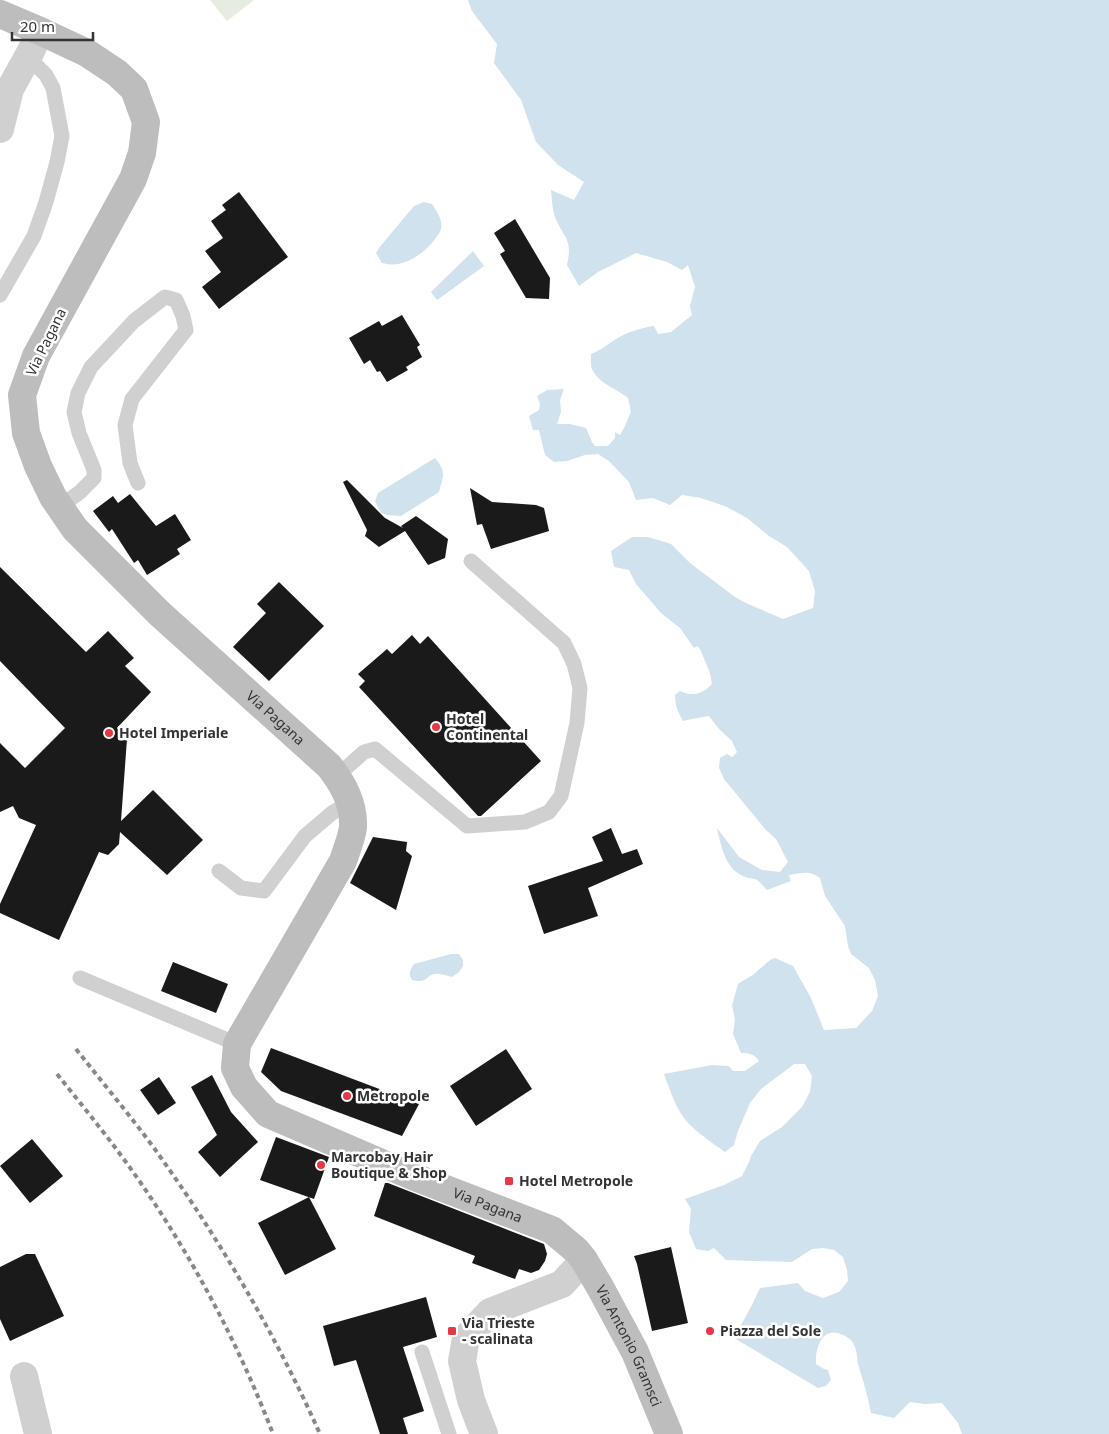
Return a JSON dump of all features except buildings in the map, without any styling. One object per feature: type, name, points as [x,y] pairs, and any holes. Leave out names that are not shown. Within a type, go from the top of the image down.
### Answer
[{"type":"main road","name":"Via Pagana","points":[[0,14],[87,53],[117,73],[134,89],[146,122],[142,153],[133,179],[36,356],[22,395],[26,433],[38,466],[53,497],[75,529],[160,614],[329,766],[342,783],[350,802],[353,828],[343,862],[237,1044],[235,1068],[244,1087],[268,1114],[412,1176],[552,1230],[577,1251],[584,1260]]},
{"type":"main road","name":"Via Antonio Gramsci","points":[[584,1260],[635,1352],[669,1434]]},
{"type":"street","points":[[0,130],[10,89],[40,31]]},
{"type":"street","points":[[484,1434],[471,1400],[462,1362],[466,1338],[490,1312],[562,1284],[584,1260]]},
{"type":"street","points":[[24,1376],[38,1434]]},
{"type":"lane","points":[[0,295],[34,236],[58,162],[62,136],[53,88],[46,75],[28,56]]},
{"type":"lane","points":[[60,507],[80,492],[94,478],[94,470],[78,434],[74,412],[78,393],[90,367],[134,321],[164,297],[176,300],[183,316],[186,330],[132,399],[125,425],[130,463],[138,483]]},
{"type":"lane","points":[[337,776],[364,752],[375,749],[468,826],[525,822],[548,812],[561,796],[577,724],[580,688],[574,664],[564,643],[471,562]]},
{"type":"lane","points":[[219,871],[241,888],[264,891],[305,836],[332,813],[350,802]]},
{"type":"lane","points":[[80,978],[237,1044]]},
{"type":"lane","points":[[422,1352],[449,1434]]},
{"type":"shaded area","points":[[210,0],[254,0],[227,21]]},
{"type":"water","points":[[468,0],[1109,0],[1109,1434],[962,1434],[958,1423],[942,1403],[925,1404],[910,1402],[894,1418],[871,1413],[856,1349],[847,1337],[830,1333],[822,1339],[817,1351],[816,1364],[828,1370],[831,1380],[826,1386],[818,1388],[734,1338],[760,1288],[798,1283],[805,1291],[823,1298],[839,1292],[848,1281],[843,1257],[834,1250],[812,1249],[792,1262],[726,1260],[714,1248],[708,1251],[696,1249],[689,1232],[691,1209],[685,1199],[724,1185],[742,1176],[760,1141],[782,1127],[802,1107],[810,1092],[812,1076],[805,1064],[794,1064],[761,1089],[750,1103],[734,1145],[725,1152],[710,1142],[684,1118],[674,1100],[664,1074],[712,1065],[729,1066],[733,1071],[745,1071],[759,1061],[752,1054],[741,1053],[733,1034],[735,1020],[732,1005],[738,984],[775,958],[793,966],[811,998],[824,1030],[856,1028],[872,1011],[878,996],[875,980],[869,968],[851,954],[845,926],[825,896],[820,878],[809,873],[789,875],[791,881],[767,890],[757,880],[744,877],[737,872],[728,862],[722,849],[717,828],[739,857],[762,870],[780,872],[788,862],[776,839],[765,829],[724,779],[719,768],[720,758],[727,754],[732,757],[737,752],[732,741],[709,716],[683,721],[678,712],[675,695],[680,691],[697,694],[712,684],[710,673],[700,649],[697,646],[694,648],[680,628],[661,613],[636,584],[629,570],[614,567],[611,551],[632,537],[648,537],[671,544],[690,563],[735,597],[783,619],[813,608],[815,591],[809,571],[787,547],[769,536],[747,518],[727,507],[701,498],[682,495],[670,505],[653,498],[636,500],[629,482],[609,461],[598,454],[554,462],[545,455],[539,430],[533,430],[529,416],[539,410],[540,404],[537,396],[547,390],[564,389],[560,400],[561,412],[557,424],[570,424],[586,428],[595,446],[608,446],[615,438],[615,432],[620,435],[631,412],[628,398],[596,376],[591,367],[591,354],[639,329],[654,326],[658,334],[671,332],[692,315],[690,306],[695,287],[688,265],[682,270],[667,262],[636,253],[598,272],[579,286],[567,265],[569,249],[567,239],[555,217],[551,190],[574,200],[584,182],[558,165],[536,142],[521,100],[494,63],[497,44],[472,11]]},
{"type":"water","points":[[424,202],[432,204],[439,216],[441,230],[430,245],[412,259],[397,264],[382,263],[376,253],[379,248],[414,206]]},
{"type":"water","points":[[473,251],[484,266],[437,300],[431,292]]},
{"type":"water","points":[[435,458],[443,471],[439,492],[401,516],[381,513],[375,501],[378,493]]},
{"type":"water","points":[[451,954],[459,954],[463,960],[463,966],[452,977],[437,974],[421,981],[412,980],[410,972],[414,964]]},
{"type":"railway","points":[[76,1049],[154,1148],[201,1216],[265,1323],[303,1396],[320,1434]]},
{"type":"railway","points":[[57,1074],[99,1126],[178,1240],[230,1335],[273,1434]]},
{"type":"place","name":"Hotel Continental","points":[[436,727]]},
{"type":"place","name":"Hotel Imperiale","points":[[109,733]]},
{"type":"place","name":"Metropole","points":[[347,1096]]},
{"type":"place","name":"Marcobay Hair Boutique & Shop","points":[[321,1165]]},
{"type":"place","name":"Hotel Metropole","points":[[509,1181]]},
{"type":"place","name":"Via Trieste - scalinata","points":[[452,1331]]},
{"type":"place","name":"Piazza del Sole","points":[[710,1331]]}]
